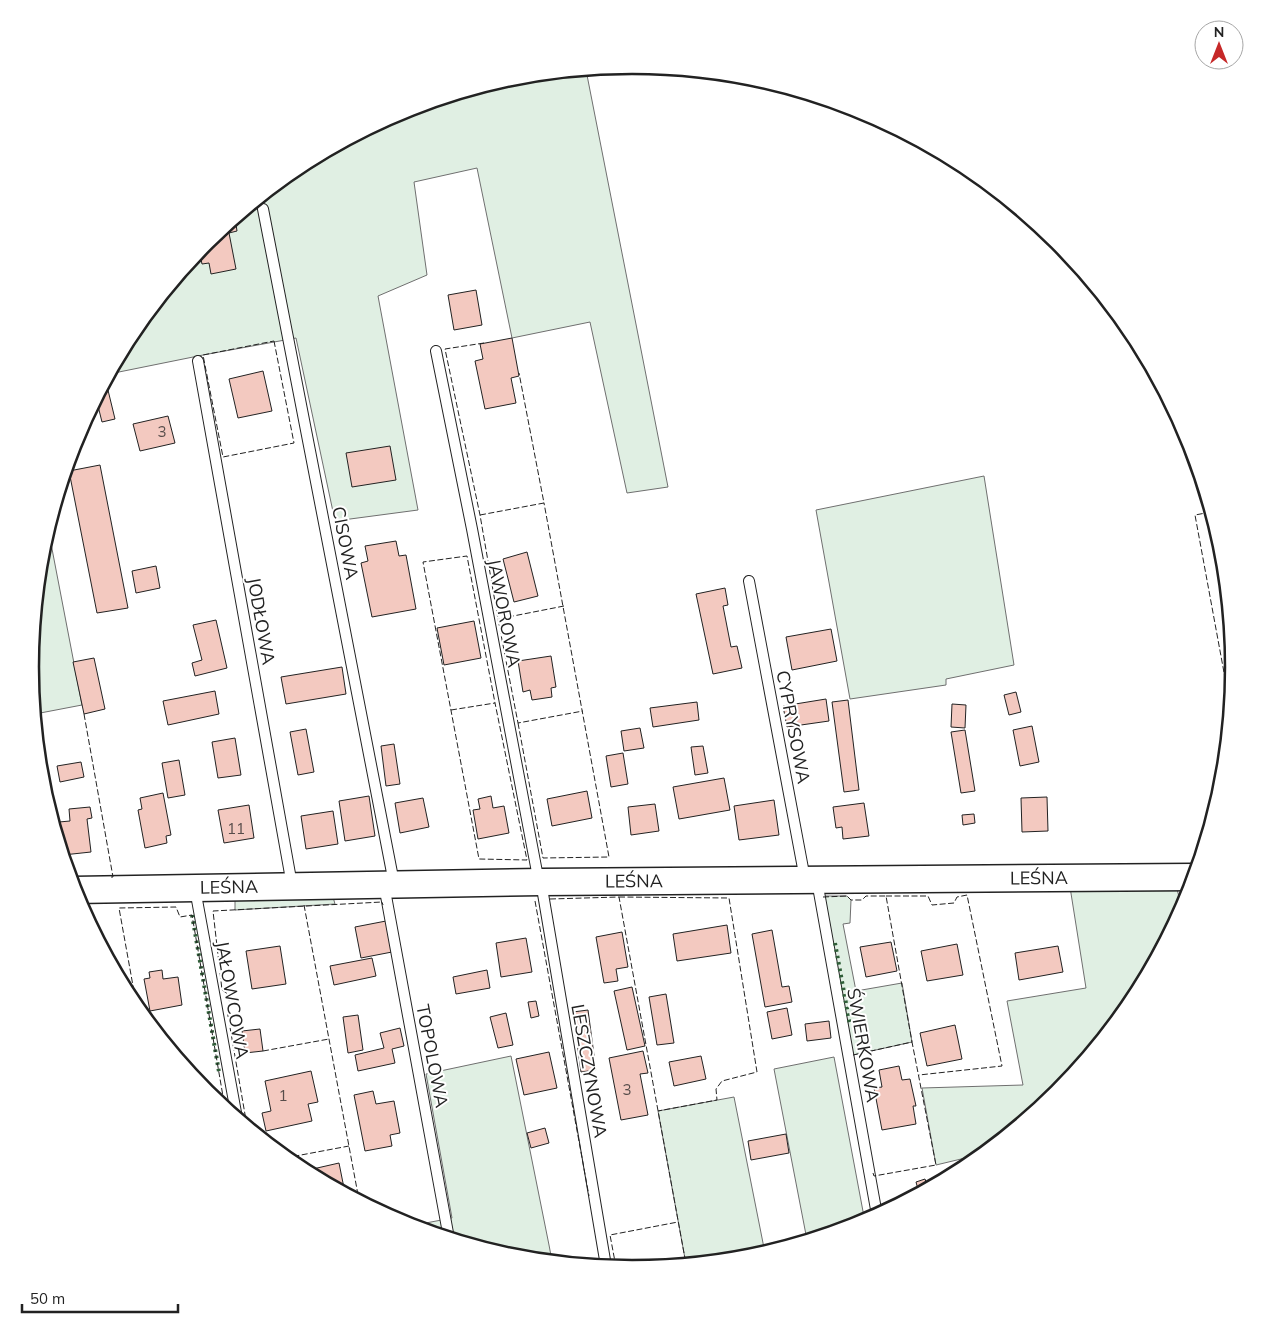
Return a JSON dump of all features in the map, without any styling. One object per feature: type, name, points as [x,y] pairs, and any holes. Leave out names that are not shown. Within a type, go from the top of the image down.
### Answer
[{"type":"street","name":"LEŚNA","points":[[82,890],[541,882],[1187,877]]},
{"type":"lane","name":"CISOWA","points":[[263,209],[389,884]]},
{"type":"lane","name":"JAWOROWA","points":[[436,351],[537,872],[541,882]]},
{"type":"lane","name":"JODŁOWA","points":[[198,361],[292,886]]},
{"type":"lane","name":"CYPRYSOWA","points":[[749,581],[811,880]]},
{"type":"lane","name":"ŚWIERKOWA","points":[[811,880],[876,1207]]},
{"type":"lane","name":"LESZCZYNOWA","points":[[541,882],[605,1259]]},
{"type":"lane","name":"TOPOLOWA","points":[[389,884],[448,1231]]},
{"type":"lane","name":"JAŁOWCOWA","points":[[195,888],[235,1107]]},
{"type":"green space","points":[[587,76],[668,487],[627,493],[590,322],[512,338],[477,168],[414,182],[427,275],[378,296],[418,510],[335,521],[296,338],[117,372],[161,306],[186,276],[241,221],[271,196],[335,153],[405,119],[441,105],[516,85]]},
{"type":"green space","points":[[984,476],[1014,665],[946,679],[946,685],[850,699],[816,510]]},
{"type":"green space","points":[[51,545],[82,705],[41,713],[40,628]]},
{"type":"green space","points":[[1070,887],[1177,889],[1179,896],[1146,964],[1103,1028],[1078,1058],[1023,1113],[993,1138],[965,1158],[936,1165],[922,1088],[1023,1085],[1007,1001],[1086,988]]},
{"type":"green space","points":[[823,896],[847,896],[851,900],[850,923],[843,924],[856,991],[902,983],[912,1042],[853,1055]]},
{"type":"green space","points":[[333,897],[335,904],[235,910],[235,899]]},
{"type":"green space","points":[[511,1056],[551,1254],[478,1240],[426,1223],[452,1218],[426,1074]]},
{"type":"green space","points":[[834,1057],[863,1213],[806,1234],[774,1069]]},
{"type":"green space","points":[[734,1097],[763,1245],[685,1258],[658,1111]]},
{"type":"building","points":[[236,226],[237,231],[229,233],[236,269],[211,274],[209,263],[202,264],[201,260]]},
{"type":"building","points":[[476,290],[482,325],[454,330],[448,295]]},
{"type":"building","points":[[512,338],[519,376],[511,378],[516,403],[485,409],[475,361],[483,359],[480,344]]},
{"type":"building","points":[[263,371],[272,411],[238,418],[229,379]]},
{"type":"building","points":[[108,390],[115,419],[102,422],[99,408]]},
{"type":"building","points":[[168,416],[175,443],[140,451],[133,424]]},
{"type":"building","points":[[390,446],[396,480],[352,487],[346,453]]},
{"type":"building","points":[[100,465],[128,608],[97,613],[70,476],[72,470]]},
{"type":"building","points":[[396,541],[399,556],[406,555],[416,609],[372,617],[361,563],[368,561],[365,546]]},
{"type":"building","points":[[527,552],[538,596],[514,602],[503,559]]},
{"type":"building","points":[[156,566],[160,588],[136,593],[132,571]]},
{"type":"building","points":[[725,588],[728,605],[723,606],[731,647],[737,646],[742,668],[713,674],[696,594]]},
{"type":"building","points":[[216,620],[227,668],[195,676],[192,663],[202,660],[193,625]]},
{"type":"building","points":[[474,621],[481,658],[444,665],[437,628]]},
{"type":"building","points":[[831,629],[837,661],[792,670],[786,637]]},
{"type":"building","points":[[551,656],[556,687],[551,688],[552,697],[532,700],[530,690],[523,692],[518,661]]},
{"type":"building","points":[[94,658],[105,709],[84,714],[73,662]]},
{"type":"building","points":[[342,667],[346,694],[286,704],[281,677]]},
{"type":"building","points":[[215,691],[219,714],[168,725],[163,701]]},
{"type":"building","points":[[1016,692],[1021,712],[1009,715],[1004,695]]},
{"type":"building","points":[[826,699],[829,721],[787,727],[783,706]]},
{"type":"building","points":[[848,700],[859,790],[844,792],[832,702]]},
{"type":"building","points":[[697,702],[699,720],[653,727],[650,708]]},
{"type":"building","points":[[952,704],[966,705],[965,728],[951,727]]},
{"type":"building","points":[[1032,726],[1039,762],[1020,766],[1013,730]]},
{"type":"building","points":[[640,728],[644,748],[624,751],[621,731]]},
{"type":"building","points":[[306,729],[314,772],[298,775],[290,732]]},
{"type":"building","points":[[965,730],[975,791],[961,793],[951,732]]},
{"type":"building","points":[[235,738],[241,775],[218,778],[212,742]]},
{"type":"building","points":[[394,744],[400,784],[386,786],[381,746]]},
{"type":"building","points":[[703,746],[708,773],[695,775],[691,747]]},
{"type":"building","points":[[623,753],[628,784],[611,787],[606,756]]},
{"type":"building","points":[[179,760],[185,795],[168,798],[162,763]]},
{"type":"building","points":[[81,762],[84,777],[60,782],[57,766]]},
{"type":"building","points":[[724,778],[730,810],[679,819],[673,787]]},
{"type":"building","points":[[587,791],[592,818],[552,826],[547,799]]},
{"type":"building","points":[[163,793],[171,835],[166,836],[167,843],[145,848],[138,810],[142,809],[140,798]]},
{"type":"building","points":[[369,796],[375,836],[345,841],[339,801]]},
{"type":"building","points":[[491,796],[493,808],[504,806],[509,833],[478,839],[473,810],[480,809],[478,799]]},
{"type":"building","points":[[1047,797],[1048,831],[1022,832],[1021,798]]},
{"type":"building","points":[[423,798],[429,827],[400,833],[395,803]]},
{"type":"building","points":[[774,800],[779,835],[739,840],[734,806]]},
{"type":"building","points":[[864,803],[869,836],[843,839],[842,827],[836,828],[833,807]]},
{"type":"building","points":[[655,804],[659,831],[631,835],[628,807]]},
{"type":"building","points":[[249,805],[254,838],[224,843],[218,810]]},
{"type":"building","points":[[90,807],[92,818],[87,819],[91,852],[69,854],[59,822],[70,821],[69,809]]},
{"type":"building","points":[[333,811],[338,844],[306,849],[301,816]]},
{"type":"building","points":[[974,814],[975,823],[963,825],[962,815]]},
{"type":"building","points":[[386,921],[392,952],[361,958],[355,927]]},
{"type":"building","points":[[727,925],[731,953],[677,961],[673,934]]},
{"type":"building","points":[[772,930],[782,987],[789,986],[792,1002],[765,1007],[752,934]]},
{"type":"building","points":[[622,932],[628,967],[616,969],[618,981],[604,983],[596,937]]},
{"type":"building","points":[[526,938],[532,972],[501,977],[496,943]]},
{"type":"building","points":[[891,942],[897,971],[866,977],[860,947]]},
{"type":"building","points":[[957,944],[963,975],[927,981],[921,951]]},
{"type":"building","points":[[280,946],[286,984],[252,989],[246,951]]},
{"type":"building","points":[[1058,946],[1063,972],[1019,980],[1015,953]]},
{"type":"building","points":[[372,958],[376,976],[334,985],[330,966]]},
{"type":"building","points":[[162,970],[163,979],[178,977],[182,1005],[150,1011],[144,979],[150,978],[149,972]]},
{"type":"building","points":[[487,970],[490,988],[456,994],[453,977]]},
{"type":"building","points":[[632,987],[645,1046],[627,1050],[614,991]]},
{"type":"building","points":[[666,994],[674,1043],[657,1045],[649,997]]},
{"type":"building","points":[[536,1001],[539,1016],[531,1018],[528,1002]]},
{"type":"building","points":[[787,1008],[792,1035],[772,1039],[767,1012]]},
{"type":"building","points":[[588,1010],[596,1070],[581,1072],[573,1012]]},
{"type":"building","points":[[506,1013],[513,1045],[498,1048],[490,1017]]},
{"type":"building","points":[[358,1015],[363,1050],[348,1053],[343,1017]]},
{"type":"building","points":[[829,1021],[831,1038],[807,1041],[805,1024]]},
{"type":"building","points":[[955,1025],[962,1059],[927,1066],[920,1033]]},
{"type":"building","points":[[400,1028],[404,1046],[392,1049],[395,1063],[358,1071],[355,1055],[384,1048],[380,1033]]},
{"type":"building","points":[[260,1029],[263,1051],[245,1053],[242,1031]]},
{"type":"building","points":[[643,1051],[648,1073],[640,1074],[648,1115],[621,1120],[609,1058]]},
{"type":"building","points":[[549,1052],[557,1088],[524,1095],[516,1059]]},
{"type":"building","points":[[701,1056],[706,1079],[674,1086],[669,1062]]},
{"type":"building","points":[[899,1066],[902,1080],[910,1079],[916,1106],[913,1106],[916,1124],[882,1130],[874,1088],[882,1087],[879,1070]]},
{"type":"building","points":[[311,1071],[318,1102],[308,1104],[312,1121],[266,1131],[262,1113],[271,1111],[265,1081]]},
{"type":"building","points":[[373,1091],[376,1104],[394,1101],[400,1133],[390,1135],[392,1146],[365,1151],[354,1095]]},
{"type":"building","points":[[545,1128],[549,1143],[531,1148],[527,1133]]},
{"type":"building","points":[[786,1134],[789,1153],[751,1160],[748,1141]]},
{"type":"building","points":[[339,1163],[343,1185],[335,1181],[315,1168]]},
{"type":"building","points":[[925,1179],[926,1182],[917,1187],[916,1182]]},
{"type":"hedge","points":[[192,915],[219,1072]]},
{"type":"hedge","points":[[835,943],[850,1025]]},
{"type":"fence","points":[[274,341],[294,443],[223,457],[203,355],[274,341]]},
{"type":"fence","points":[[484,343],[445,349],[480,515],[498,619]]},
{"type":"fence","points":[[480,515],[544,503],[519,373]]},
{"type":"fence","points":[[518,723],[543,858],[609,857],[544,503]]},
{"type":"fence","points":[[1205,513],[1195,515],[1225,677]]},
{"type":"fence","points":[[451,710],[495,703],[527,860],[479,859],[423,562],[467,556],[495,703]]},
{"type":"fence","points":[[564,606],[498,619],[518,723],[583,711]]},
{"type":"fence","points":[[84,714],[113,877],[110,877]]},
{"type":"fence","points":[[886,896],[928,896],[932,905],[954,903],[957,897],[967,895],[1002,1066],[919,1075]]},
{"type":"fence","points":[[823,897],[847,896],[851,900],[862,900],[866,896],[886,896],[912,1042]]},
{"type":"fence","points":[[619,897],[729,898],[757,1072],[722,1081],[716,1089],[717,1100],[658,1111]]},
{"type":"fence","points":[[550,899],[619,897],[685,1258]]},
{"type":"fence","points":[[535,901],[589,1196]]},
{"type":"fence","points":[[245,1117],[227,1010],[230,1005],[228,994],[222,990],[213,911],[382,902],[383,905]]},
{"type":"fence","points":[[304,905],[358,1193]]},
{"type":"fence","points":[[133,988],[119,908],[176,907],[180,917],[192,915],[223,1096]]},
{"type":"fence","points":[[263,1051],[329,1039]]},
{"type":"fence","points":[[853,1055],[912,1042],[936,1165],[874,1176],[873,1173]]},
{"type":"fence","points":[[296,1156],[349,1146]]},
{"type":"fence","points":[[615,1260],[610,1235],[678,1222]]}]
